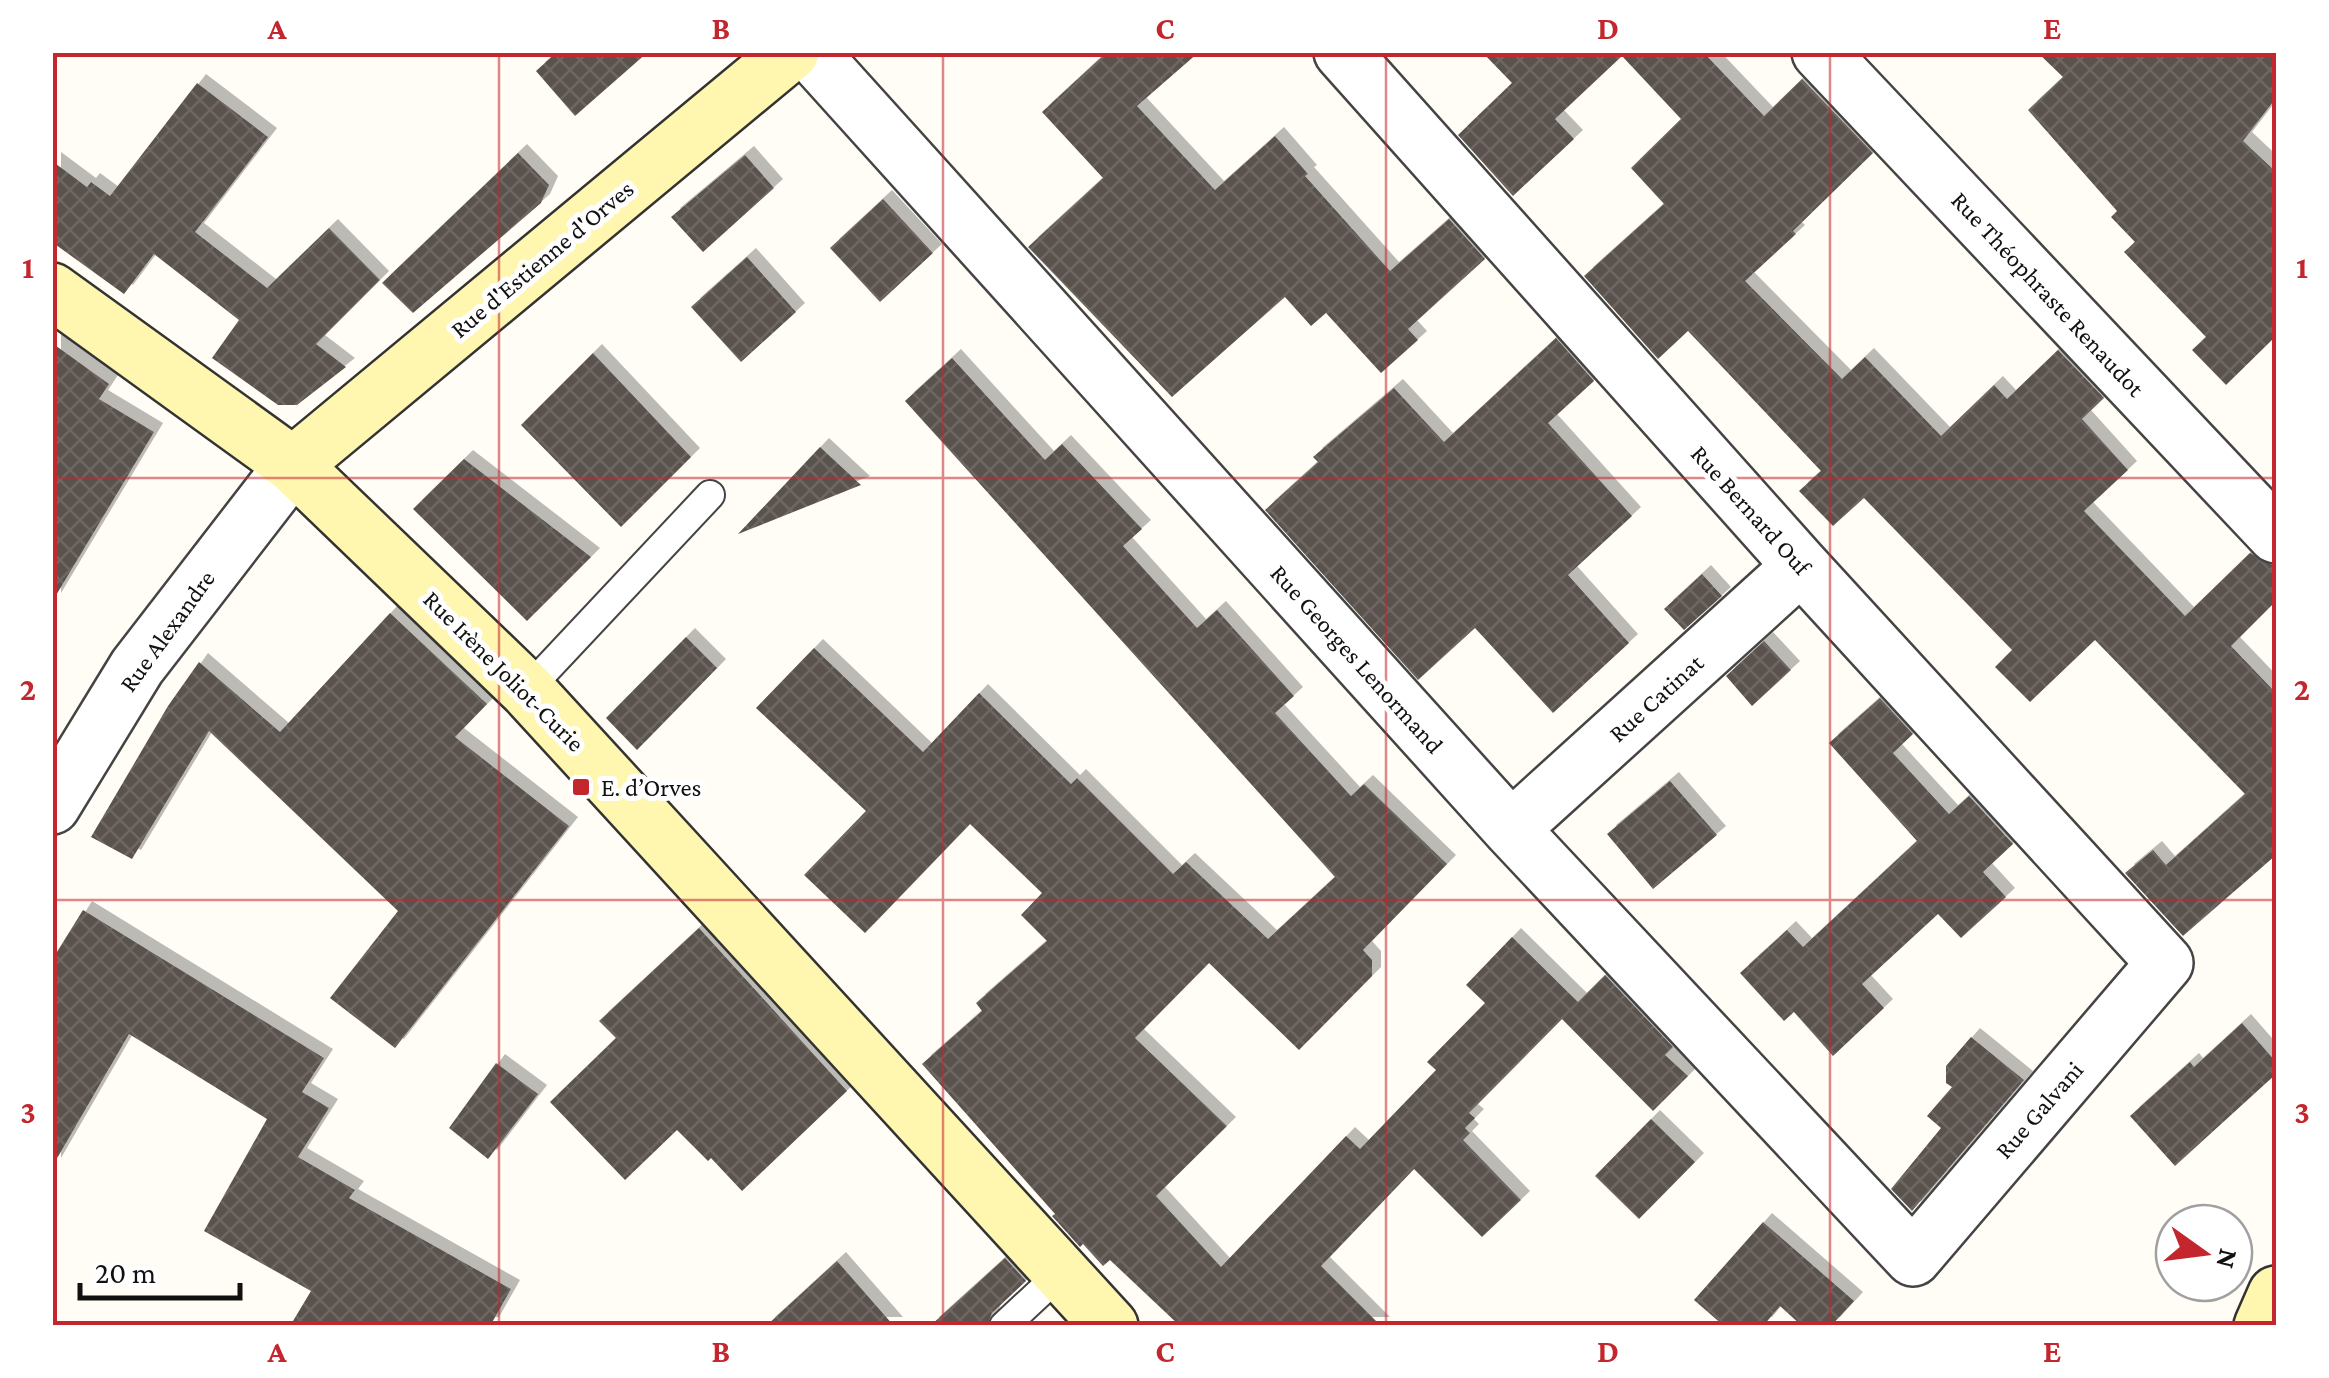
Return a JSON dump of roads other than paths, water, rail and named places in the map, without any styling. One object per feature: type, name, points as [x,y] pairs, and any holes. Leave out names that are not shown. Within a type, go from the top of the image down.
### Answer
[{"type":"street","name":"Rue d'Estienne d'Orves","points":[[293,465],[791,52]]},
{"type":"street","name":"Rue Georges Lenormand","points":[[810,52],[1510,830],[1913,1258]]},
{"type":"street","name":"Rue Bernard Ouf","points":[[1342,52],[1801,566],[2165,963]]},
{"type":"street","name":"Rue Théophraste Renaudot","points":[[1820,52],[2276,535]]},
{"type":"street","name":"Rue Irène Joliot-Curie","points":[[52,291],[293,465],[527,690],[1110,1326]]},
{"type":"street","name":"Rue Alexandre","points":[[52,806],[136,667],[293,465]]},
{"type":"street","name":"Rue Catinat","points":[[1510,830],[1801,566]]},
{"type":"street","name":"Rue Galvani","points":[[1913,1258],[2165,963]]},
{"type":"street","points":[[2262,1326],[2276,1294]]},
{"type":"lane","points":[[527,690],[710,496]]},
{"type":"lane","points":[[1004,1326],[1062,1272]]},
{"type":"place","name":"E. d’Orves","points":[[581,787]]}]
